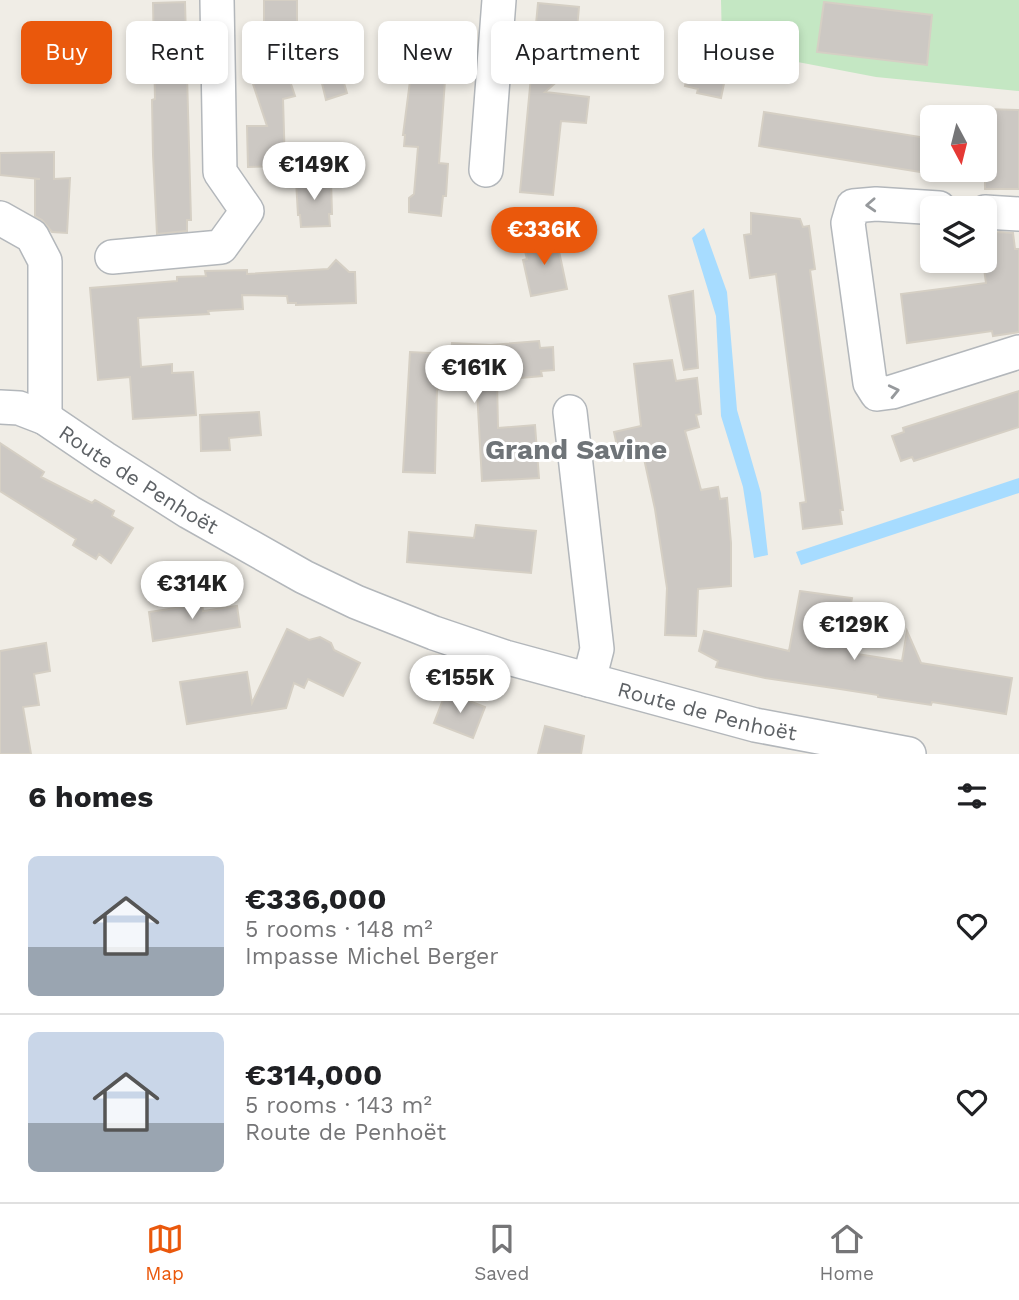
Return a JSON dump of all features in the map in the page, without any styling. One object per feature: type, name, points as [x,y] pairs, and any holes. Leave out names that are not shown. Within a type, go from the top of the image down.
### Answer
[{"type":"street","points":[[112,257],[221,247],[247,211],[220,173],[217,0]]},
{"type":"street","points":[[486,170],[499,0]]},
{"type":"street","points":[[920,207],[876,204],[853,206],[848,223],[870,383],[877,394],[892,392],[1019,352]]},
{"type":"street","points":[[997,213],[1019,214]]},
{"type":"street","points":[[0,218],[32,236],[45,261],[45,418]]},
{"type":"street","name":"Route de Penhoët","points":[[0,407],[19,408],[45,418],[189,512],[304,578],[434,633],[505,657],[755,725],[909,754]]},
{"type":"street","name":"Route de Penhoët","points":[[570,412],[597,649],[589,680]]},
{"type":"green space","points":[[721,0],[1019,0],[1019,91],[876,77],[799,62],[799,21],[721,21]]},
{"type":"water","points":[[704,228],[727,292],[737,410],[761,493],[768,555],[754,558],[743,487],[721,416],[716,316],[692,238]]},
{"type":"water","points":[[1019,478],[1019,493],[801,565],[796,552]]},
{"type":"building","points":[[264,0],[297,0],[297,21],[264,21]]},
{"type":"building","points":[[185,2],[186,21],[153,21],[153,3]]},
{"type":"building","points":[[824,2],[932,15],[927,65],[817,52]]},
{"type":"building","points":[[538,3],[579,7],[578,21],[536,21]]},
{"type":"building","points":[[155,84],[187,84],[191,220],[187,220],[187,231],[157,234],[152,100],[155,99]]},
{"type":"building","points":[[253,84],[291,84],[295,96],[283,99],[285,166],[248,167],[247,126],[267,126]]},
{"type":"building","points":[[322,84],[344,84],[347,93],[326,100]]},
{"type":"building","points":[[410,84],[445,84],[439,163],[448,164],[446,196],[443,196],[441,216],[409,212],[409,198],[414,194],[418,147],[404,146]]},
{"type":"building","points":[[530,84],[554,84],[545,92],[589,97],[586,123],[561,121],[553,195],[520,192]]},
{"type":"building","points":[[724,84],[721,98],[697,93],[698,89],[685,86]]},
{"type":"building","points":[[998,109],[1019,110],[1019,189],[985,189],[985,182],[998,182]]},
{"type":"building","points":[[764,112],[920,137],[920,172],[759,146]]},
{"type":"building","points":[[54,152],[54,179],[70,178],[67,233],[52,232],[35,216],[35,179],[40,179],[0,175],[0,153]]},
{"type":"building","points":[[331,179],[330,226],[301,227],[296,180]]},
{"type":"building","points":[[751,213],[800,219],[803,227],[809,226],[815,269],[810,270],[843,510],[840,510],[842,524],[803,529],[800,503],[806,502],[776,274],[750,278],[744,235],[751,234]]},
{"type":"building","points":[[997,232],[1013,233],[1015,249],[1019,249],[1019,332],[993,336],[992,331],[907,343],[901,294],[986,283],[985,273],[997,273]]},
{"type":"building","points":[[556,237],[567,289],[531,296],[523,260],[527,259],[523,243]]},
{"type":"building","points":[[336,260],[349,272],[355,272],[356,303],[296,305],[288,303],[287,296],[242,295],[243,309],[138,318],[141,367],[172,364],[172,373],[193,372],[196,415],[133,419],[130,377],[98,380],[90,288],[177,281],[177,277],[206,276],[205,271],[247,270],[247,274],[328,269]]},
{"type":"building","points":[[693,291],[698,368],[684,370],[669,296]]},
{"type":"building","points":[[539,341],[540,348],[553,347],[554,370],[541,371],[542,376],[497,380],[498,428],[535,425],[539,478],[482,481],[477,390],[437,389],[435,473],[403,472],[410,352],[451,354],[452,343],[491,345]]},
{"type":"building","points":[[672,360],[676,381],[697,378],[701,414],[696,415],[699,427],[685,431],[701,490],[718,487],[720,499],[727,498],[731,543],[731,586],[698,589],[696,636],[665,635],[667,588],[655,509],[643,454],[620,460],[614,432],[641,426],[634,364]]},
{"type":"building","points":[[1019,391],[1019,427],[914,461],[912,457],[901,461],[892,436],[904,432],[903,428]]},
{"type":"building","points":[[259,412],[261,435],[229,438],[230,450],[201,451],[200,415]]},
{"type":"building","points":[[0,443],[44,472],[41,477],[92,503],[95,500],[114,511],[112,516],[133,528],[111,563],[99,554],[96,559],[73,545],[76,539],[0,491]]},
{"type":"building","points":[[476,525],[536,531],[531,573],[407,562],[409,532],[474,538]]},
{"type":"building","points":[[800,591],[852,598],[848,619],[862,621],[857,654],[902,661],[907,631],[921,663],[1012,678],[1006,714],[932,702],[931,705],[765,678],[716,667],[718,661],[699,651],[704,631],[789,651]]},
{"type":"building","points":[[202,604],[203,611],[237,606],[240,627],[153,641],[149,612]]},
{"type":"building","points":[[287,629],[309,640],[320,637],[331,643],[334,650],[360,663],[343,696],[308,679],[304,688],[294,683],[286,708],[187,724],[180,682],[247,672],[252,703]]},
{"type":"building","points":[[46,643],[50,671],[34,674],[39,705],[23,707],[31,754],[0,754],[0,651]]},
{"type":"building","points":[[446,692],[485,707],[473,738],[434,723]]},
{"type":"building","points":[[545,726],[584,736],[581,754],[538,754]]},
{"type":"district","name":"Grand Savine","points":[[576,449]]}]
